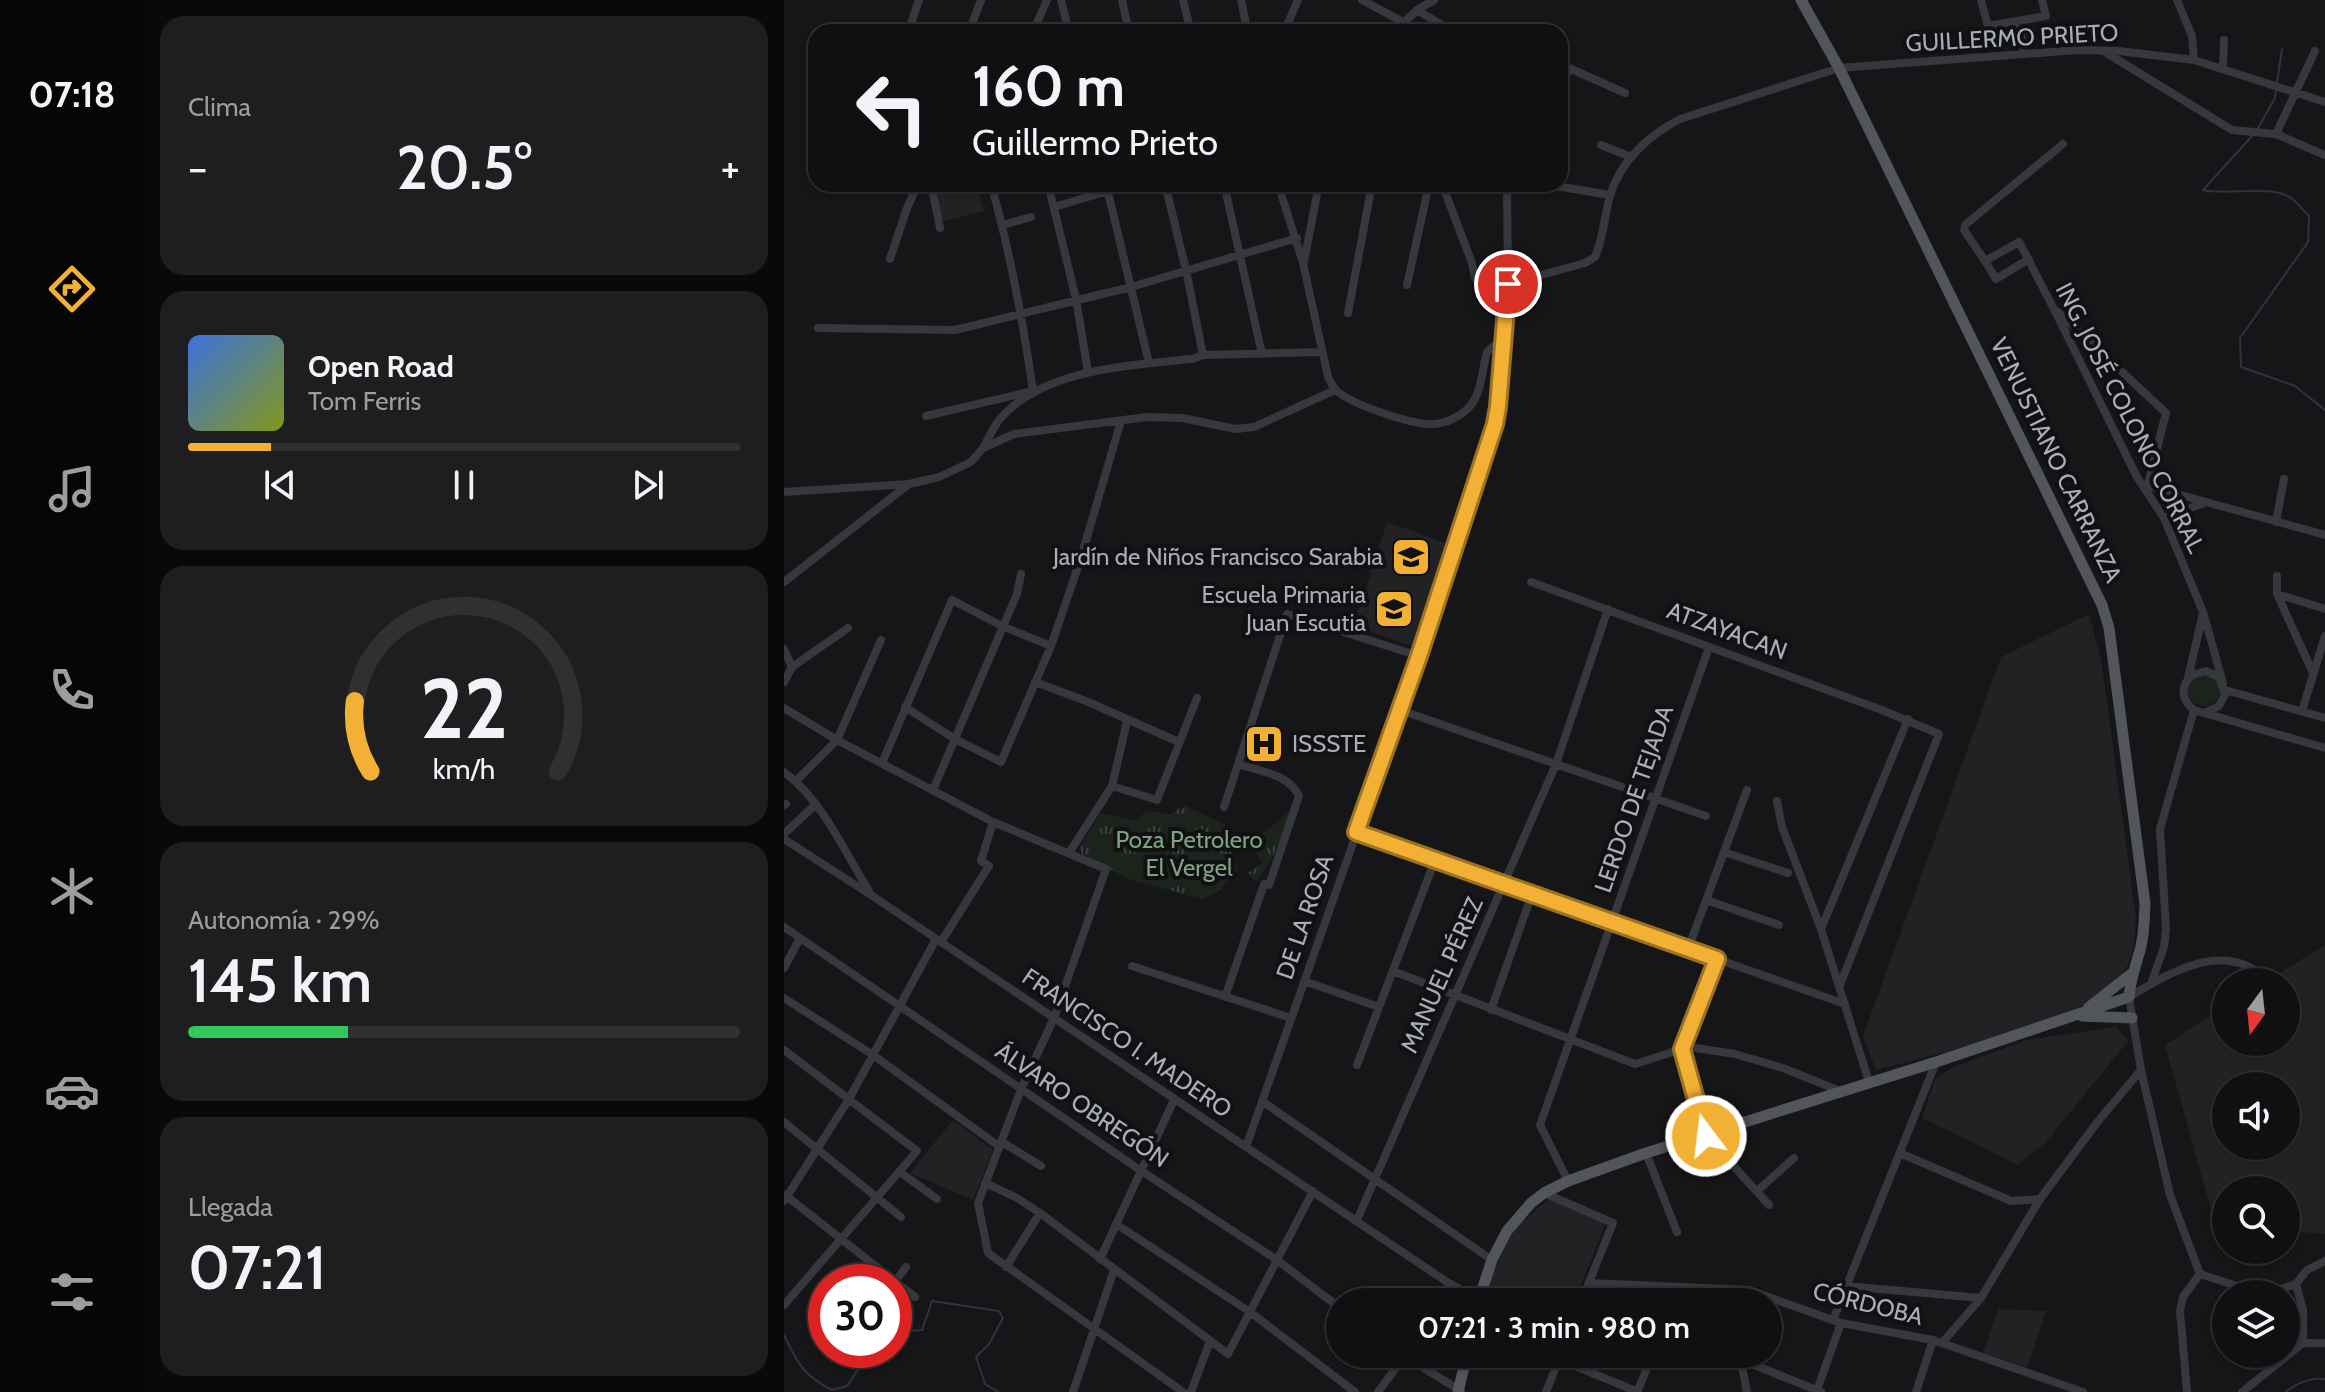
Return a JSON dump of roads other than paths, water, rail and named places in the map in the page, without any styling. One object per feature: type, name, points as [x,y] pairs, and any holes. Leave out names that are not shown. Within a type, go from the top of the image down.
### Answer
[{"type":"main road","name":"VENUSTIANO CARRANZA","points":[[1801,0],[1839,68],[2102,605],[2109,628],[2145,904],[2144,932],[2138,960],[2131,974],[2129,997]]},
{"type":"main road","points":[[2078,1016],[2131,974]]},
{"type":"main road","points":[[1482,1288],[1507,1231],[1522,1212],[1544,1193],[1568,1181],[2129,997]]},
{"type":"main road","points":[[2078,1016],[2132,1018]]},
{"type":"main road","points":[[1460,1391],[1464,1368]]},
{"type":"street","points":[[911,24],[919,0]]},
{"type":"street","points":[[972,24],[981,0]]},
{"type":"street","points":[[1036,24],[1047,0]]},
{"type":"street","points":[[1061,0],[1067,24]]},
{"type":"street","points":[[1122,0],[1127,24]]},
{"type":"street","points":[[1183,0],[1189,24]]},
{"type":"street","points":[[1241,0],[1243,24]]},
{"type":"street","points":[[1288,24],[1298,0]]},
{"type":"street","points":[[1362,0],[1405,23],[1417,10],[1434,0]]},
{"type":"street","points":[[1981,0],[1988,26],[2046,16],[2042,0]]},
{"type":"street","points":[[2177,0],[2192,36],[2194,60]]},
{"type":"street","points":[[1417,10],[1440,24]]},
{"type":"street","points":[[2019,21],[2024,53]]},
{"type":"street","points":[[2223,68],[2224,40]]},
{"type":"street","points":[[2101,50],[2232,130],[2276,134],[2325,155]]},
{"type":"street","name":"GUILLERMO PRIETO","points":[[1508,284],[1585,263],[1595,257],[1617,179],[1631,157],[1656,132],[1680,119],[1839,68],[2101,50],[2194,60],[2325,102]]},
{"type":"street","points":[[2276,134],[2315,51]]},
{"type":"street","points":[[1568,70],[1625,93]]},
{"type":"street","points":[[2029,259],[1996,279],[1964,230],[1965,225],[2063,144]]},
{"type":"street","points":[[1601,145],[1631,157]]},
{"type":"street","points":[[1568,188],[1610,195]]},
{"type":"street","points":[[890,259],[914,192]]},
{"type":"street","points":[[933,192],[940,228]]},
{"type":"street","points":[[993,192],[1022,314],[1033,391]]},
{"type":"street","points":[[1050,192],[1076,299],[1088,372]]},
{"type":"street","points":[[1054,207],[1096,192]]},
{"type":"street","points":[[1108,192],[1149,363]]},
{"type":"street","points":[[1167,192],[1203,355]]},
{"type":"street","points":[[1226,192],[1262,354]]},
{"type":"street","points":[[1281,192],[1297,238],[1328,377],[1335,390],[1348,399],[1409,420],[1431,425],[1444,422],[1462,414],[1472,404],[1487,352],[1495,345],[1504,346]]},
{"type":"street","points":[[1303,263],[1317,192]]},
{"type":"street","points":[[1348,313],[1371,192]]},
{"type":"street","points":[[1407,285],[1427,192]]},
{"type":"street","points":[[1445,192],[1466,244],[1475,278],[1508,284]]},
{"type":"street","name":"DE LA ROSA","points":[[1246,1147],[1419,656],[1495,424],[1508,284],[1507,192]]},
{"type":"street","points":[[1003,225],[1031,217]]},
{"type":"street","points":[[818,328],[955,330],[1131,287],[1297,238]]},
{"type":"street","name":"ING. JOSÉ COLONO CORRAL","points":[[1985,261],[2019,242],[2029,259],[2164,518],[2203,612],[2224,686]]},
{"type":"street","points":[[2054,309],[2166,413],[2144,484],[2325,535]]},
{"type":"street","points":[[926,416],[1033,391],[1088,372],[1203,355],[1322,352]]},
{"type":"street","points":[[983,448],[1014,434],[1147,417],[1182,418],[1236,429],[1254,427],[1335,390]]},
{"type":"street","points":[[784,492],[909,484],[939,477],[971,462],[1000,420],[1033,391]]},
{"type":"street","points":[[905,707],[955,739],[1001,762],[1051,646],[1080,561],[1121,421]]},
{"type":"street","points":[[2276,522],[2284,479]]},
{"type":"street","points":[[784,582],[909,484]]},
{"type":"street","points":[[2164,518],[2204,503]]},
{"type":"street","points":[[933,790],[1017,594],[1021,574]]},
{"type":"street","points":[[2277,576],[2277,594],[2313,673]]},
{"type":"street","name":"ATZAYACAN","points":[[1531,582],[1908,719],[1939,734],[1840,985]]},
{"type":"street","points":[[2277,594],[2325,609]]},
{"type":"street","points":[[882,763],[952,600],[1002,626],[1051,646]]},
{"type":"street","name":"MANUEL PÉREZ","points":[[1357,1220],[1556,764],[1608,609]]},
{"type":"street","points":[[2203,612],[2183,693],[2186,703],[2194,710],[2325,748]]},
{"type":"street","points":[[1224,807],[1287,614],[1419,656]]},
{"type":"street","points":[[784,682],[792,667],[848,628]]},
{"type":"street","points":[[2302,711],[2325,636]]},
{"type":"street","points":[[796,781],[837,740],[881,640]]},
{"type":"street","points":[[784,649],[792,667]]},
{"type":"street","name":"LERDO DE TEJADA","points":[[1568,1181],[1540,1125],[1707,653]]},
{"type":"street","points":[[2188,678],[2196,672],[2206,671],[2215,674],[2224,686],[2325,718]]},
{"type":"street","points":[[1035,682],[1179,742]]},
{"type":"street","points":[[2204,713],[2219,706],[2224,686]]},
{"type":"street","points":[[1112,786],[1157,800],[1197,698]]},
{"type":"street","points":[[784,708],[837,740],[993,822],[1106,869],[1054,1018],[1022,1087],[978,1203],[988,1253],[1183,1392]]},
{"type":"street","points":[[1400,710],[1706,816]]},
{"type":"street","points":[[2151,984],[2164,947],[2166,929],[2160,829],[2194,710]]},
{"type":"street","points":[[1821,929],[1908,719]]},
{"type":"street","points":[[1069,853],[1112,786],[1127,721]]},
{"type":"street","points":[[1225,997],[1299,796],[1294,785],[1286,780],[1238,764]]},
{"type":"street","points":[[784,772],[816,804],[871,895]]},
{"type":"street","points":[[1688,949],[1747,790]]},
{"type":"street","points":[[1777,801],[1782,827],[1821,929],[1869,1082]]},
{"type":"street","points":[[784,836],[816,804]]},
{"type":"street","points":[[873,1264],[785,1197],[849,1099],[939,940],[989,866],[981,861],[993,822]]},
{"type":"street","points":[[1356,832],[1845,1004]]},
{"type":"street","name":"FRANCISCO I. MADERO","points":[[784,836],[1457,1288]]},
{"type":"street","points":[[1724,852],[1788,873]]},
{"type":"street","points":[[1357,1065],[1435,860]]},
{"type":"street","points":[[1491,1010],[1532,894]]},
{"type":"street","points":[[1706,900],[1779,925]]},
{"type":"street","name":"ÁLVARO OBREGÓN","points":[[784,927],[1277,1260],[1326,1297]]},
{"type":"street","points":[[784,968],[800,938]]},
{"type":"street","points":[[1717,959],[1682,1048],[1706,1136],[1769,1205]]},
{"type":"street","points":[[2129,997],[2194,965],[2225,959],[2254,968]]},
{"type":"street","points":[[1132,966],[1291,1018]]},
{"type":"street","points":[[1393,971],[1635,1064],[1682,1048],[1735,1054],[1783,1068],[1840,1091]]},
{"type":"street","points":[[1304,981],[1379,1007]]},
{"type":"street","name":"VENUSTIANO CARRANZA","points":[[2129,997],[2141,1070],[2170,1195],[2200,1274]]},
{"type":"street","points":[[784,998],[1001,1144],[1041,1166]]},
{"type":"street","points":[[784,1050],[917,1151],[784,1305]]},
{"type":"street","points":[[1766,1368],[1819,1391],[1846,1286],[1936,1062]]},
{"type":"street","points":[[1916,1392],[1937,1342],[1981,1298],[2040,1199],[2141,1070]]},
{"type":"street","points":[[1100,1259],[1174,1100]]},
{"type":"street","points":[[1262,1101],[1492,1260]]},
{"type":"street","points":[[784,1122],[901,1217]]},
{"type":"street","points":[[1646,1153],[1677,1232]]},
{"type":"street","points":[[1900,1153],[2011,1201],[2040,1199]]},
{"type":"street","points":[[1757,1191],[1794,1158]]},
{"type":"street","points":[[900,1172],[937,1199]]},
{"type":"street","points":[[985,1183],[1040,1213],[1228,1354],[1313,1191]]},
{"type":"street","points":[[1544,1193],[1613,1223],[1587,1288]]},
{"type":"street","points":[[1006,1267],[1040,1213]]},
{"type":"street","points":[[1116,1224],[1250,1312],[1355,1392]]},
{"type":"street","points":[[2299,1280],[2307,1270],[2325,1261]]},
{"type":"street","points":[[1074,1389],[1114,1270]]},
{"type":"street","points":[[2187,1392],[2180,1311],[2183,1297],[2200,1274],[2218,1280]]},
{"type":"street","name":"FRANCISCO I. MADERO","points":[[1447,1282],[1451,1288]]},
{"type":"street","name":"CÓRDOBA","points":[[1589,1283],[1680,1288]]},
{"type":"street","points":[[1846,1286],[1981,1298]]},
{"type":"street","points":[[2300,1299],[2303,1343]]},
{"type":"street","name":"CÓRDOBA","points":[[1782,1302],[1837,1321],[1937,1342],[2083,1392]]},
{"type":"street","points":[[1191,1392],[1210,1341]]},
{"type":"street","points":[[2242,1392],[2303,1343],[2325,1343]]},
{"type":"street","points":[[1378,1392],[1394,1368]]},
{"type":"street","points":[[1424,1368],[1460,1391]]},
{"type":"street","points":[[1546,1392],[1556,1368]]},
{"type":"street","points":[[1584,1368],[1637,1392],[1647,1368]]},
{"type":"street","points":[[1742,1368],[1747,1392]]},
{"type":"waterway","points":[[2277,83],[2282,49]]},
{"type":"waterway","points":[[2257,130],[2275,98],[2276,89]]},
{"type":"waterway","points":[[2253,135],[2203,190],[2283,194],[2309,216],[2308,242],[2240,338],[2241,367],[2295,386],[2325,410]]},
{"type":"waterway","points":[[912,1331],[922,1330],[932,1301],[999,1311],[1003,1318],[989,1344],[976,1357],[985,1384],[998,1392]]},
{"type":"waterway","points":[[784,1335],[802,1368],[832,1390],[847,1386],[859,1368]]},
{"type":"waterway","points":[[2286,1392],[2304,1381],[2325,1379]]},
{"type":"place","name":"Jardín de Niños Francisco Sarabia","points":[[1411,557]]},
{"type":"place","name":"Escuela Primaria Juan Escutia","points":[[1394,609]]},
{"type":"place","name":"ISSSTE","points":[[1264,744]]},
{"type":"park label","name":"Poza Petrolero El Vergel","points":[[1189,854]]}]
